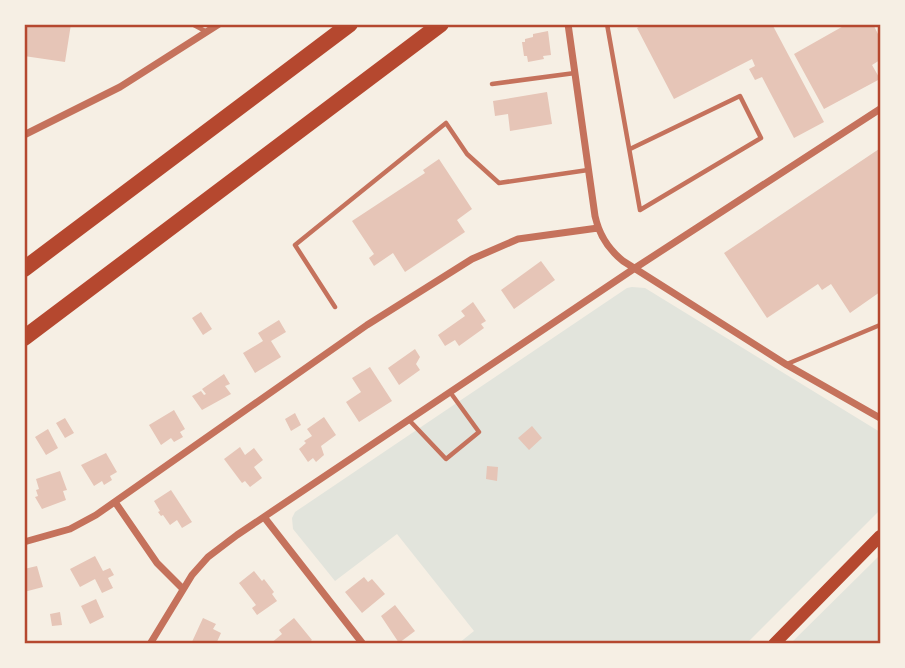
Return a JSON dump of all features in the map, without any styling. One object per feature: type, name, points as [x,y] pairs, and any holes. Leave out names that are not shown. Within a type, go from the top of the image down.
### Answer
[{"type":"highway","points":[[24,269],[350,24]]},
{"type":"highway","points":[[24,338],[441,24]]},
{"type":"main road","points":[[774,643],[880,536]]},
{"type":"street","points":[[24,135],[120,87],[219,24]]},
{"type":"street","points":[[568,24],[598,228],[610,248],[623,261],[786,365],[880,418]]},
{"type":"street","points":[[150,643],[183,589],[208,557],[635,268],[880,109]]},
{"type":"street","points":[[24,542],[79,525],[367,325],[472,259],[518,239],[598,228]]},
{"type":"street","points":[[115,502],[153,557],[183,589]]},
{"type":"street","points":[[264,517],[363,643]]},
{"type":"lane","points":[[192,24],[207,32]]},
{"type":"lane","points":[[607,24],[629,149],[640,210],[761,138],[740,96],[629,149]]},
{"type":"lane","points":[[492,84],[575,73]]},
{"type":"lane","points":[[335,307],[295,245],[446,123],[467,154],[499,183],[589,170]]},
{"type":"lane","points":[[786,365],[880,325]]},
{"type":"lane","points":[[409,420],[446,459],[479,432],[450,392]]},
{"type":"shaded area","points":[[632,287],[645,288],[880,432],[880,510],[747,643],[459,643],[474,631],[397,534],[335,581],[293,529],[292,518],[295,512]]},
{"type":"shaded area","points":[[880,555],[880,643],[791,643]]},
{"type":"building","points":[[24,24],[71,24],[65,62],[24,56]]},
{"type":"building","points":[[644,24],[772,24],[824,122],[794,138],[762,77],[755,80],[749,69],[755,66],[752,59],[674,99],[637,28]]},
{"type":"building","points":[[847,24],[873,24],[880,38],[880,60],[872,65],[880,79],[824,109],[794,54]]},
{"type":"building","points":[[548,31],[551,55],[528,62],[527,56],[524,56],[522,42],[533,37],[533,34]]},
{"type":"building","points":[[547,92],[552,124],[510,131],[508,114],[495,116],[493,101]]},
{"type":"building","points":[[879,149],[880,292],[850,313],[831,284],[822,290],[818,284],[767,318],[724,253]]},
{"type":"building","points":[[439,159],[472,209],[457,220],[465,232],[405,272],[393,253],[374,266],[369,258],[374,254],[352,221],[425,173],[423,170]]},
{"type":"building","points":[[541,261],[555,280],[514,309],[501,290]]},
{"type":"building","points":[[473,302],[486,321],[481,324],[484,328],[459,346],[455,340],[445,346],[438,335],[465,316],[461,311]]},
{"type":"building","points":[[201,312],[212,329],[203,335],[192,318]]},
{"type":"building","points":[[279,320],[286,332],[271,341],[281,357],[255,373],[243,353],[263,341],[258,333]]},
{"type":"building","points":[[415,349],[420,357],[416,364],[420,370],[399,385],[388,368]]},
{"type":"building","points":[[370,367],[392,401],[359,422],[346,402],[361,392],[352,378]]},
{"type":"building","points":[[224,374],[230,384],[225,386],[231,394],[202,410],[192,396],[201,391],[206,394],[202,389]]},
{"type":"building","points":[[174,410],[185,429],[180,432],[183,437],[174,442],[171,438],[161,445],[149,425]]},
{"type":"building","points":[[295,413],[301,425],[291,431],[285,419]]},
{"type":"building","points":[[324,417],[336,435],[321,446],[324,455],[316,462],[313,458],[308,462],[299,449],[306,443],[304,441],[312,436],[307,429]]},
{"type":"building","points":[[65,418],[74,433],[65,438],[56,423]]},
{"type":"building","points":[[532,426],[542,438],[529,450],[518,438]]},
{"type":"building","points":[[48,429],[58,448],[46,455],[35,437]]},
{"type":"building","points":[[240,447],[245,455],[254,448],[263,460],[254,467],[262,478],[250,487],[245,481],[242,483],[224,459]]},
{"type":"building","points":[[106,453],[117,472],[110,476],[112,480],[104,485],[102,481],[94,486],[81,465]]},
{"type":"building","points":[[487,466],[498,467],[497,481],[486,479]]},
{"type":"building","points":[[60,471],[67,490],[63,491],[66,500],[42,509],[35,497],[38,496],[36,490],[39,489],[36,479]]},
{"type":"building","points":[[171,490],[192,522],[182,528],[177,520],[170,525],[158,512],[160,511],[154,501]]},
{"type":"building","points":[[95,556],[103,571],[110,568],[114,575],[108,578],[113,588],[102,593],[95,579],[80,587],[70,569]]},
{"type":"building","points":[[37,566],[43,587],[24,592],[24,569]]},
{"type":"building","points":[[254,571],[274,592],[272,594],[277,601],[257,615],[252,608],[256,605],[239,583]]},
{"type":"building","points":[[364,577],[368,582],[372,579],[385,594],[362,613],[345,592]]},
{"type":"building","points":[[96,599],[104,617],[90,624],[81,606]]},
{"type":"building","points":[[395,605],[415,631],[399,643],[381,616]]},
{"type":"building","points":[[60,612],[62,625],[52,626],[50,614]]},
{"type":"building","points":[[203,618],[216,624],[213,629],[221,633],[216,644],[191,644]]},
{"type":"building","points":[[294,618],[312,640],[307,644],[270,644],[282,634],[279,630]]}]
